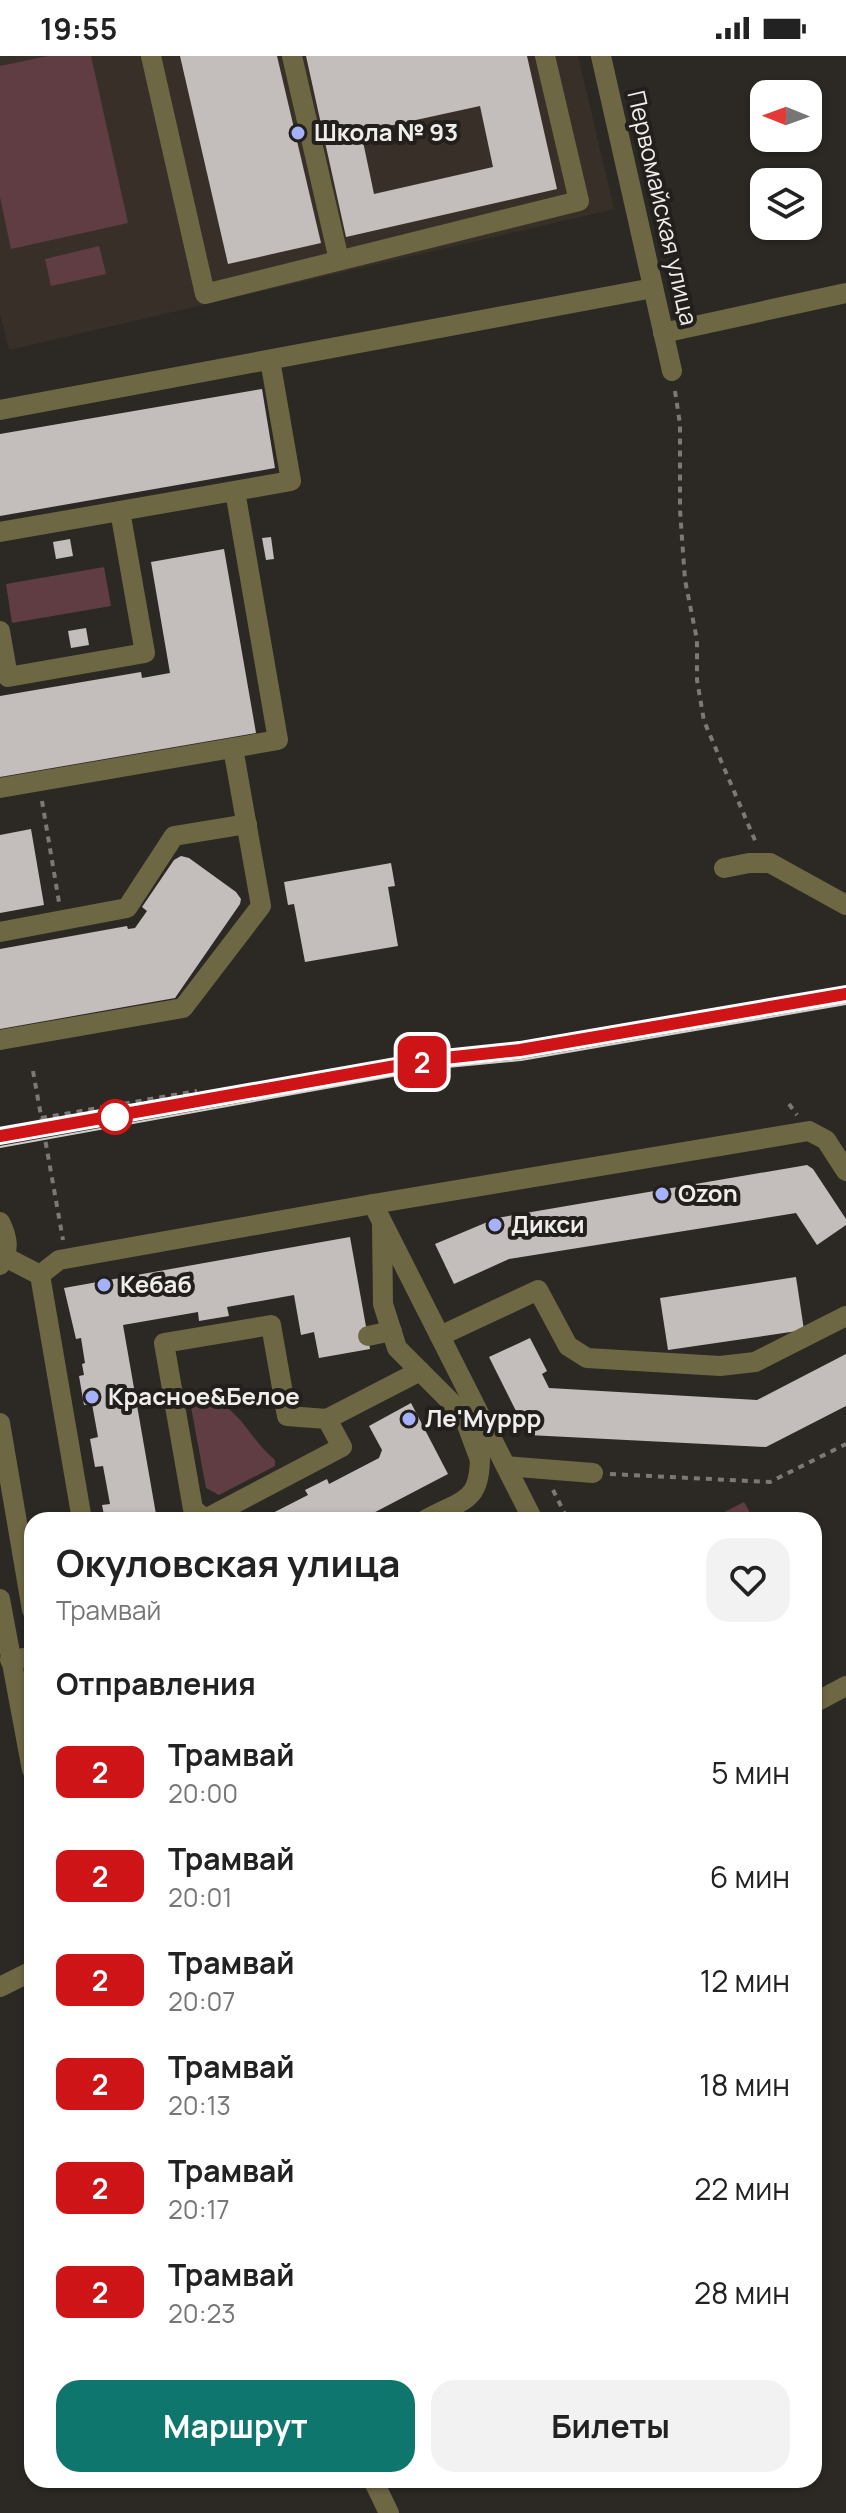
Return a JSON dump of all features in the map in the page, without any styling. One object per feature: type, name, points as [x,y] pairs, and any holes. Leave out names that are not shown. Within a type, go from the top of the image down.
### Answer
[{"type":"street","points":[[151,56],[205,294],[579,201],[545,56]]},
{"type":"street","points":[[292,56],[339,260]]},
{"type":"street","name":"Первомайская улица","points":[[601,56],[672,371]]},
{"type":"street","points":[[0,410],[653,288]]},
{"type":"street","points":[[663,333],[846,293]]},
{"type":"street","points":[[0,532],[291,481],[270,360]]},
{"type":"street","points":[[0,788],[278,740],[235,491]]},
{"type":"street","points":[[0,631],[8,677],[145,653],[120,511]]},
{"type":"street","points":[[0,1040],[183,1008],[261,906],[233,748]]},
{"type":"street","points":[[0,932],[127,908],[174,836],[247,824]]},
{"type":"street","points":[[724,868],[770,863],[846,905]]},
{"type":"street","points":[[40,1275],[66,1258],[378,1213],[809,1131],[826,1140],[846,1171]]},
{"type":"street","points":[[378,1213],[383,1304],[397,1348],[463,1414],[480,1460]]},
{"type":"street","points":[[378,1213],[529,1512]]},
{"type":"street","points":[[0,1222],[8,1243],[3,1261],[40,1275]]},
{"type":"street","points":[[40,1275],[81,1512]]},
{"type":"street","points":[[440,1336],[538,1290],[568,1346],[587,1358],[720,1366],[755,1362],[846,1316]]},
{"type":"street","points":[[197,1512],[193,1509],[164,1343],[271,1325],[287,1416],[327,1419],[420,1371]]},
{"type":"street","points":[[368,1336],[392,1331]]},
{"type":"street","points":[[440,1512],[470,1496],[476,1489],[480,1460],[479,1413]]},
{"type":"street","points":[[218,1512],[342,1447],[327,1419]]},
{"type":"street","points":[[0,1423],[24,1563]]},
{"type":"street","points":[[506,1466],[593,1473]]},
{"type":"street","points":[[0,1599],[24,1730]]},
{"type":"street","points":[[10,1660],[24,1658]]},
{"type":"street","points":[[822,1699],[846,1686]]},
{"type":"street","points":[[0,1987],[24,1975]]},
{"type":"street","points":[[377,2488],[389,2513]]},
{"type":"path","points":[[672,371],[680,424],[680,510],[685,580],[697,640],[697,680],[704,721],[758,846],[770,863]]},
{"type":"path","points":[[38,782],[62,920]]},
{"type":"path","points":[[33,1071],[66,1258]]},
{"type":"path","points":[[41,1118],[197,1091]]},
{"type":"path","points":[[593,1473],[770,1482],[846,1444]]},
{"type":"path","points":[[542,1469],[564,1512]]},
{"type":"shaded area","name":"Школа № 93","points":[[0,56],[578,56],[614,209],[9,350],[0,313]]},
{"type":"shaded area","points":[[48,56],[91,56],[128,223],[11,249],[0,197],[0,66]]},
{"type":"shaded area","points":[[99,246],[106,274],[51,286],[45,259]]},
{"type":"shaded area","points":[[104,567],[111,606],[12,623],[6,584]]},
{"type":"shaded area","points":[[200,1397],[214,1400],[234,1413],[275,1460],[275,1466],[219,1495],[206,1488],[191,1407]]},
{"type":"shaded area","points":[[744,1502],[750,1512],[725,1512]]},
{"type":"building","points":[[180,56],[277,56],[321,243],[228,264]]},
{"type":"building","points":[[306,56],[527,56],[557,189],[346,237]],"holes":[[[480,106],[493,167],[374,194],[361,132]]]},
{"type":"building","points":[[262,389],[275,468],[0,516],[0,434]]},
{"type":"building","points":[[271,537],[274,559],[266,560],[262,538]]},
{"type":"building","points":[[70,539],[73,556],[56,559],[53,542]]},
{"type":"building","points":[[224,549],[256,733],[0,777],[0,696],[141,672],[142,678],[170,673],[151,562]]},
{"type":"building","points":[[86,628],[89,645],[71,648],[68,631]]},
{"type":"building","points":[[31,829],[44,905],[0,913],[0,835]]},
{"type":"building","points":[[181,856],[189,858],[236,892],[241,899],[175,998],[0,1029],[0,949],[127,926],[128,929],[135,928],[147,911],[142,907],[174,860]]},
{"type":"building","points":[[391,863],[395,886],[388,887],[398,946],[305,962],[294,904],[288,905],[284,882]]},
{"type":"building","points":[[807,1165],[813,1169],[846,1219],[846,1225],[817,1245],[796,1213],[509,1259],[454,1284],[435,1244],[497,1218]]},
{"type":"building","points":[[350,1237],[370,1349],[319,1358],[314,1332],[301,1335],[294,1295],[227,1307],[229,1316],[199,1321],[198,1312],[123,1325],[156,1512],[103,1512],[102,1505],[110,1504],[103,1466],[95,1467],[90,1439],[98,1437],[92,1404],[84,1405],[79,1376],[84,1375],[82,1364],[85,1363],[81,1338],[76,1339],[64,1288]]},
{"type":"building","points":[[796,1277],[804,1330],[668,1350],[660,1298]]},
{"type":"building","points":[[530,1338],[547,1371],[542,1374],[549,1388],[757,1400],[846,1354],[846,1406],[766,1447],[528,1435],[489,1357]]},
{"type":"building","points":[[411,1403],[448,1474],[375,1512],[275,1512],[308,1495],[305,1490],[327,1479],[329,1484],[379,1458],[382,1450],[369,1426]]},
{"type":"tram line","name":"2","points":[[0,1136],[435,1059],[520,1050],[846,994]]},
{"type":"tram line","points":[[0,1147],[437,1068],[521,1060],[846,1004]]},
{"type":"place","name":"Школа № 93","points":[[298,133]]},
{"type":"place","name":"Ozon","points":[[662,1194]]},
{"type":"place","name":"Дикси","points":[[495,1225]]},
{"type":"place","name":"Кебаб","points":[[104,1285]]},
{"type":"place","name":"Красное&Белое","points":[[92,1397]]},
{"type":"place","name":"Ле'Муррр","points":[[409,1419]]}]
